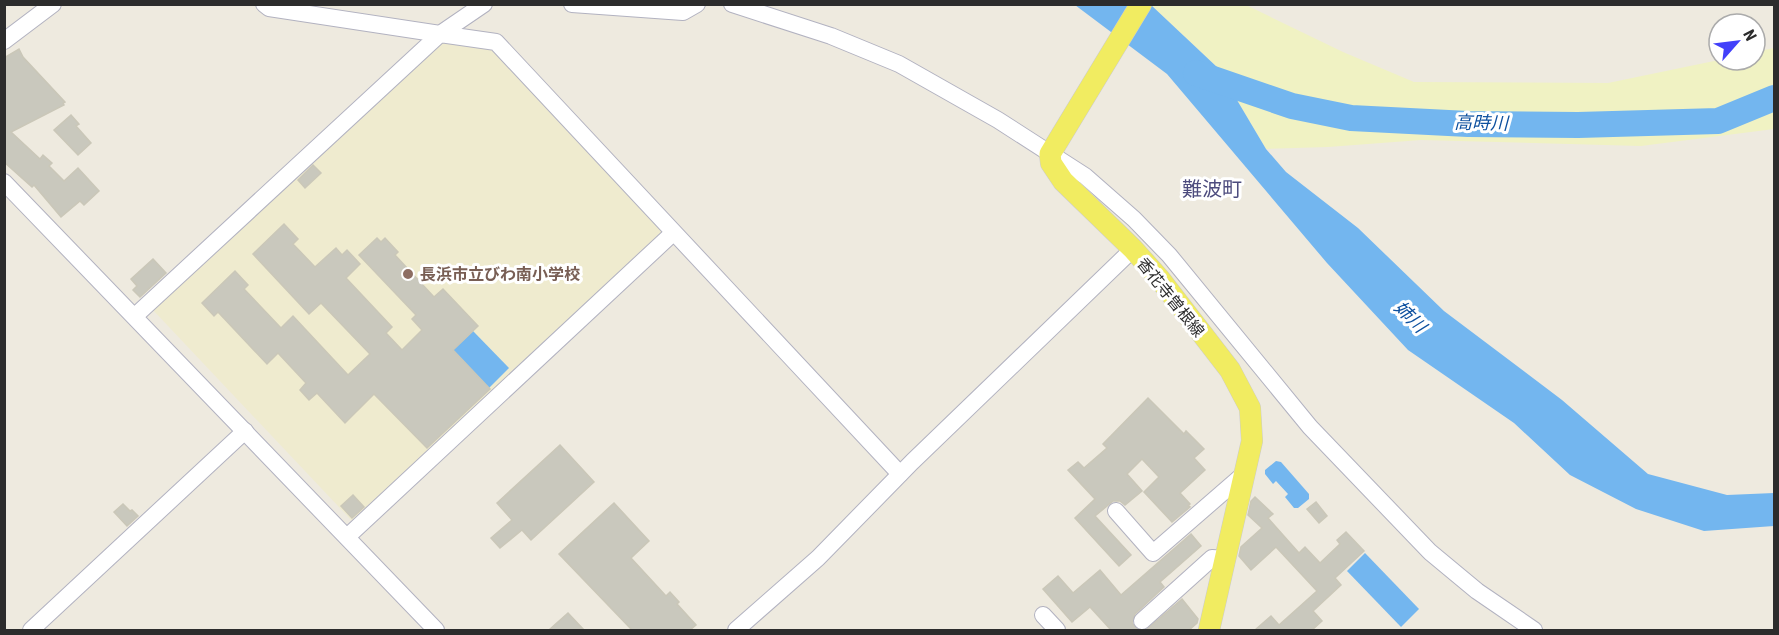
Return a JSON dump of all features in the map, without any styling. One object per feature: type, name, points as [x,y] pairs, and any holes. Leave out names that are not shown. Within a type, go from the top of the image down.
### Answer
[{"type":"main road","points":[[1054,145],[1141,4]]},
{"type":"main road","name":"香花寺曽根線","points":[[1054,145],[1051,163],[1063,182],[1133,249],[1159,278],[1230,370],[1250,408],[1252,429],[1244,474],[1209,630]]},
{"type":"street","points":[[4,41],[53,4]]},
{"type":"street","points":[[264,4],[269,8],[496,42],[900,474]]},
{"type":"street","points":[[135,316],[440,34],[484,4]]},
{"type":"street","points":[[572,4],[683,12],[697,4]]},
{"type":"street","points":[[732,4],[831,36],[899,64],[975,107],[1054,145],[1162,248],[1199,289],[1310,427],[1430,552],[1478,591],[1534,630]]},
{"type":"street","points":[[4,182],[436,630]]},
{"type":"street","points":[[347,537],[673,233]]},
{"type":"street","points":[[736,630],[818,558],[900,474],[1133,249]]},
{"type":"street","points":[[32,630],[245,431]]},
{"type":"street","points":[[1116,511],[1153,553],[1244,474]]},
{"type":"street","points":[[1142,621],[1212,558],[1225,559]]},
{"type":"street","points":[[1043,615],[1057,630]]},
{"type":"shaded area","name":"長浜市立びわ南小学校","points":[[443,39],[490,48],[664,229],[663,238],[355,524],[152,309]]},
{"type":"sand","points":[[1151,5],[1246,5],[1343,52],[1414,82],[1608,83],[1707,62],[1707,72],[1767,72],[1767,49],[1774,48],[1774,129],[1641,146],[1421,140],[1266,149],[1218,68]]},
{"type":"water","name":"姉川","points":[[1075,5],[1151,5],[1218,68],[1266,149],[1286,172],[1358,228],[1444,311],[1562,400],[1648,474],[1727,495],[1774,493],[1774,526],[1704,531],[1636,509],[1570,475],[1514,423],[1408,350],[1327,263],[1167,74]]},
{"type":"water","points":[[473,331],[509,368],[489,388],[453,350]]},
{"type":"water","points":[[1276,461],[1281,462],[1309,494],[1309,499],[1298,508],[1294,508],[1285,497],[1288,494],[1276,481],[1273,484],[1265,474],[1265,470]]},
{"type":"water","points":[[1365,553],[1419,609],[1401,627],[1347,571]]},
{"type":"building","points":[[19,49],[23,57],[65,102],[64,105],[11,132],[40,159],[43,155],[52,163],[49,166],[64,181],[78,168],[99,191],[84,205],[80,201],[61,217],[34,185],[32,187],[4,162],[4,58]]},
{"type":"building","points":[[71,115],[79,124],[76,126],[91,143],[78,155],[54,130]]},
{"type":"building","points":[[313,165],[321,173],[305,188],[298,180]]},
{"type":"building","points":[[284,224],[298,239],[293,244],[315,267],[336,248],[342,255],[347,250],[360,264],[346,278],[392,327],[386,333],[402,350],[422,330],[412,319],[416,315],[359,255],[377,238],[381,242],[385,238],[398,252],[395,255],[434,297],[443,289],[478,326],[453,350],[490,389],[427,448],[374,394],[345,423],[317,393],[309,400],[300,390],[306,383],[278,353],[267,364],[218,312],[214,316],[202,303],[235,271],[248,285],[244,289],[281,328],[293,316],[348,375],[370,354],[321,303],[309,314],[253,254]]},
{"type":"building","points":[[153,259],[166,273],[140,297],[133,290],[137,286],[131,279]]},
{"type":"building","points":[[1148,398],[1184,434],[1186,431],[1204,449],[1194,458],[1205,470],[1180,493],[1190,507],[1172,522],[1144,492],[1159,477],[1142,459],[1127,474],[1142,491],[1125,505],[1120,501],[1113,501],[1095,516],[1131,555],[1119,566],[1075,518],[1095,499],[1068,470],[1078,462],[1084,468],[1107,448],[1103,444]]},
{"type":"building","points":[[560,445],[594,482],[531,540],[522,530],[500,548],[491,538],[512,520],[497,503]]},
{"type":"building","points":[[353,495],[364,507],[352,518],[341,506]]},
{"type":"building","points":[[1255,497],[1273,514],[1268,518],[1299,553],[1305,547],[1320,563],[1340,544],[1337,540],[1346,532],[1364,551],[1335,578],[1341,585],[1313,611],[1322,621],[1312,630],[1255,630],[1271,616],[1279,625],[1317,591],[1276,547],[1251,570],[1239,556],[1241,547],[1262,528],[1248,515],[1251,501]]},
{"type":"building","points":[[1316,502],[1327,516],[1319,523],[1307,509]]},
{"type":"building","points":[[614,503],[649,541],[631,558],[666,596],[670,592],[679,602],[677,604],[696,625],[690,630],[632,630],[559,554]]},
{"type":"building","points":[[123,504],[138,516],[127,526],[114,512]]},
{"type":"building","points":[[1191,534],[1201,546],[1160,582],[1164,587],[1135,614],[1132,623],[1138,630],[1111,630],[1090,607],[1072,622],[1043,589],[1058,576],[1073,593],[1100,570],[1121,595]]},
{"type":"building","points":[[1182,599],[1198,619],[1189,630],[1146,630]]},
{"type":"building","points":[[568,613],[584,630],[549,630]]},
{"type":"waterway","name":"高時川","points":[[1196,73],[1292,106],[1351,118],[1468,124],[1578,125],[1718,121],[1774,98]]},
{"type":"place","name":"長浜市立びわ南小学校","points":[[408,274]]},
{"type":"district","name":"難波町","points":[[1212,189]]}]
